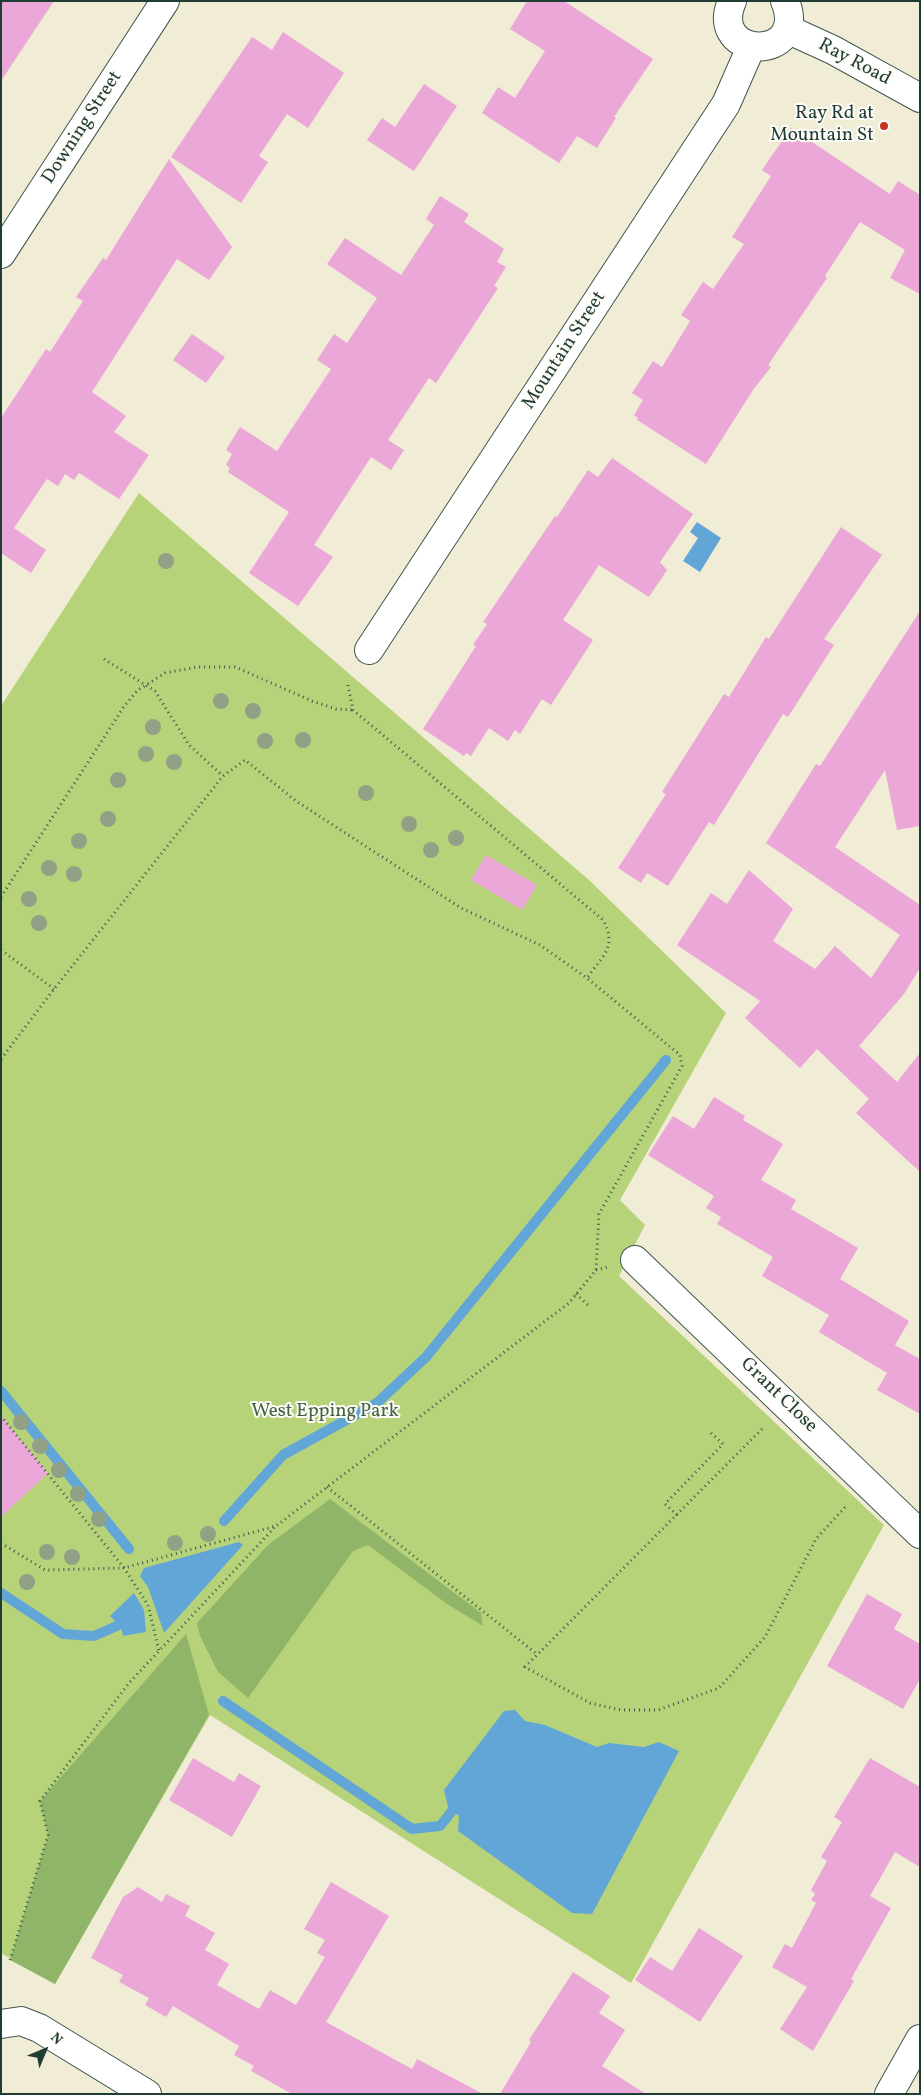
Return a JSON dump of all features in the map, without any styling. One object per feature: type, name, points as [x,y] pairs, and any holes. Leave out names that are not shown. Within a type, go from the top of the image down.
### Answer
[{"type":"street","name":"Downing Street","points":[[1,254],[164,1]]},
{"type":"street","points":[[732,1],[728,18],[730,28],[742,43],[751,47],[762,48],[772,45],[781,38],[787,29],[790,20],[785,1]]},
{"type":"street","name":"Ray Road","points":[[787,29],[832,50],[920,98]]},
{"type":"street","name":"Mountain Street","points":[[369,650],[726,104],[751,47]]},
{"type":"street","name":"Grant Close","points":[[635,1260],[920,1534]]},
{"type":"street","points":[[11,2023],[39,2028],[147,2094]]},
{"type":"street","points":[[889,2094],[920,2039]]},
{"type":"path","points":[[104,659],[155,691],[189,745],[224,776]]},
{"type":"path","points":[[1,897],[125,705],[146,685],[165,673],[197,667],[235,667],[312,701],[336,709],[353,710],[603,920],[610,934],[609,946],[587,978]]},
{"type":"path","points":[[348,685],[353,710]]},
{"type":"path","points":[[1,1060],[54,989],[224,776],[245,760],[296,801],[452,902],[540,945],[587,978],[680,1055],[682,1066],[599,1214],[596,1270],[569,1303],[276,1526],[129,1683],[40,1801],[48,1835],[10,1960]]},
{"type":"path","points":[[1,950],[54,989]]},
{"type":"path","points":[[576,1294],[588,1305]]},
{"type":"path","points":[[1,1416],[124,1568],[148,1605],[159,1651]]},
{"type":"path","points":[[762,1429],[526,1668],[590,1703],[621,1710],[658,1710],[720,1688],[765,1637],[816,1539],[844,1508]]},
{"type":"path","points":[[677,1515],[665,1504],[723,1444],[711,1434]]},
{"type":"path","points":[[328,1487],[538,1655]]},
{"type":"path","points":[[1,1543],[45,1570],[124,1568],[276,1526]]},
{"type":"green space","name":"West Epping Park","points":[[139,493],[589,880],[726,1013],[620,1200],[645,1225],[619,1276],[884,1525],[631,1983],[210,1715],[55,1984],[1,1953],[1,706]]},
{"type":"green space","points":[[330,1499],[481,1613],[483,1626],[447,1604],[368,1545],[353,1551],[248,1698],[218,1672],[200,1636],[197,1623],[268,1545]]},
{"type":"green space","points":[[186,1634],[209,1715],[55,1984],[10,1960],[48,1835],[40,1801]]},
{"type":"water","points":[[697,522],[721,538],[700,572],[683,561],[698,538],[690,532]]},
{"type":"water","points":[[239,1542],[243,1545],[164,1633],[148,1587],[140,1576],[144,1568]]},
{"type":"water","points":[[134,1593],[144,1610],[146,1632],[123,1636],[121,1627],[110,1616]]},
{"type":"water","points":[[515,1710],[525,1721],[545,1725],[597,1747],[609,1743],[644,1747],[659,1742],[679,1751],[592,1914],[572,1913],[458,1831],[459,1816],[448,1807],[444,1790],[504,1711]]},
{"type":"building","points":[[1,1],[54,1],[1,81]]},
{"type":"building","points":[[527,1],[564,1],[653,59],[614,117],[616,118],[597,148],[577,136],[559,163],[482,113],[498,87],[515,98],[545,51],[510,29]]},
{"type":"building","points":[[283,32],[344,73],[308,128],[287,114],[259,156],[268,162],[241,203],[171,157],[252,37],[272,50]]},
{"type":"building","points":[[424,84],[457,106],[414,171],[367,140],[382,118],[395,127]]},
{"type":"building","points":[[791,128],[890,194],[898,181],[920,195],[920,294],[890,278],[905,250],[860,222],[825,276],[827,278],[768,365],[771,367],[753,390],[706,464],[637,420],[638,418],[634,415],[643,400],[632,393],[653,361],[662,367],[690,321],[681,315],[703,282],[713,289],[744,244],[732,237],[771,176],[762,170]]},
{"type":"building","points":[[169,159],[232,247],[209,280],[177,259],[92,392],[126,416],[114,432],[149,455],[119,499],[79,473],[74,480],[65,474],[58,486],[47,479],[14,528],[46,550],[31,573],[1,553],[1,418],[46,349],[50,352],[83,301],[76,297],[103,258],[106,260]]},
{"type":"building","points":[[440,196],[469,214],[464,222],[504,249],[497,262],[506,267],[494,286],[498,288],[436,383],[429,378],[388,440],[404,450],[391,470],[371,457],[314,545],[333,557],[298,606],[249,573],[289,512],[228,472],[230,468],[226,465],[232,454],[226,450],[240,427],[277,451],[331,369],[317,360],[334,334],[347,343],[377,298],[327,264],[345,238],[401,275],[434,225],[426,219]]},
{"type":"building","points":[[192,334],[225,357],[206,383],[173,360]]},
{"type":"building","points":[[612,458],[693,514],[660,562],[667,570],[649,597],[599,565],[563,620],[593,640],[551,705],[542,699],[520,734],[515,730],[508,741],[489,728],[471,756],[466,753],[464,756],[423,729],[476,646],[473,645],[487,624],[483,622],[555,516],[557,517],[588,470],[598,477]]},
{"type":"building","points":[[841,527],[882,555],[824,639],[834,645],[788,717],[783,714],[714,825],[709,822],[668,886],[647,873],[641,883],[618,868],[666,794],[662,792],[724,694],[729,697],[766,637],[769,639]]},
{"type":"building","points":[[920,611],[920,826],[897,830],[885,770],[835,847],[920,905],[920,968],[904,994],[859,1046],[897,1082],[920,1053],[920,1172],[856,1113],[869,1099],[817,1049],[800,1068],[745,1018],[760,1001],[677,945],[711,893],[727,904],[749,870],[793,909],[773,941],[815,969],[835,946],[871,978],[900,935],[766,843],[816,764],[820,766]]},
{"type":"building","points":[[486,855],[537,885],[522,910],[471,880]]},
{"type":"building","points":[[714,1097],[745,1116],[743,1120],[783,1144],[761,1180],[796,1200],[791,1209],[858,1248],[840,1279],[909,1321],[895,1345],[920,1359],[920,1414],[877,1390],[887,1373],[819,1332],[829,1315],[762,1276],[773,1257],[717,1224],[721,1217],[706,1208],[714,1196],[648,1155],[673,1116],[694,1129]]},
{"type":"building","points":[[1,1416],[48,1473],[1,1517]]},
{"type":"building","points":[[867,1594],[902,1614],[894,1629],[920,1644],[920,1679],[903,1709],[827,1666]]},
{"type":"building","points":[[193,1758],[234,1782],[239,1773],[261,1786],[232,1837],[169,1800]]},
{"type":"building","points":[[870,1758],[920,1787],[920,1867],[895,1852],[870,1896],[891,1908],[851,1979],[854,1981],[813,2051],[780,2029],[807,1987],[772,1967],[785,1944],[792,1948],[816,1903],[811,1900],[815,1894],[811,1890],[827,1861],[821,1857],[842,1822],[834,1817]]},
{"type":"building","points":[[331,1882],[389,1916],[326,2022],[412,2069],[417,2059],[483,2094],[292,2094],[251,2071],[254,2066],[234,2055],[239,2046],[173,2006],[166,2017],[145,2005],[149,1998],[119,1982],[123,1975],[91,1958],[123,1897],[138,1887],[162,1902],[166,1894],[190,1906],[185,1916],[215,1933],[205,1950],[229,1964],[217,1985],[259,2009],[270,1990],[296,2005],[325,1957],[317,1953],[325,1940],[304,1929]]},
{"type":"building","points":[[699,1928],[743,1956],[700,2022],[635,1980],[650,1957],[672,1971]]},
{"type":"building","points":[[573,1972],[610,1996],[599,2013],[625,2030],[602,2066],[646,2094],[500,2094],[531,2042],[529,2040]]},
{"type":"waterway","points":[[224,1521],[283,1455],[377,1403],[426,1357],[666,1060]]},
{"type":"waterway","points":[[1,1391],[129,1549]]},
{"type":"waterway","points":[[1,1593],[63,1634],[94,1636],[119,1625]]},
{"type":"waterway","points":[[223,1701],[412,1829],[440,1826],[452,1811]]},
{"type":"place","name":"Ray Rd at Mountain St","points":[[884,126]]}]
